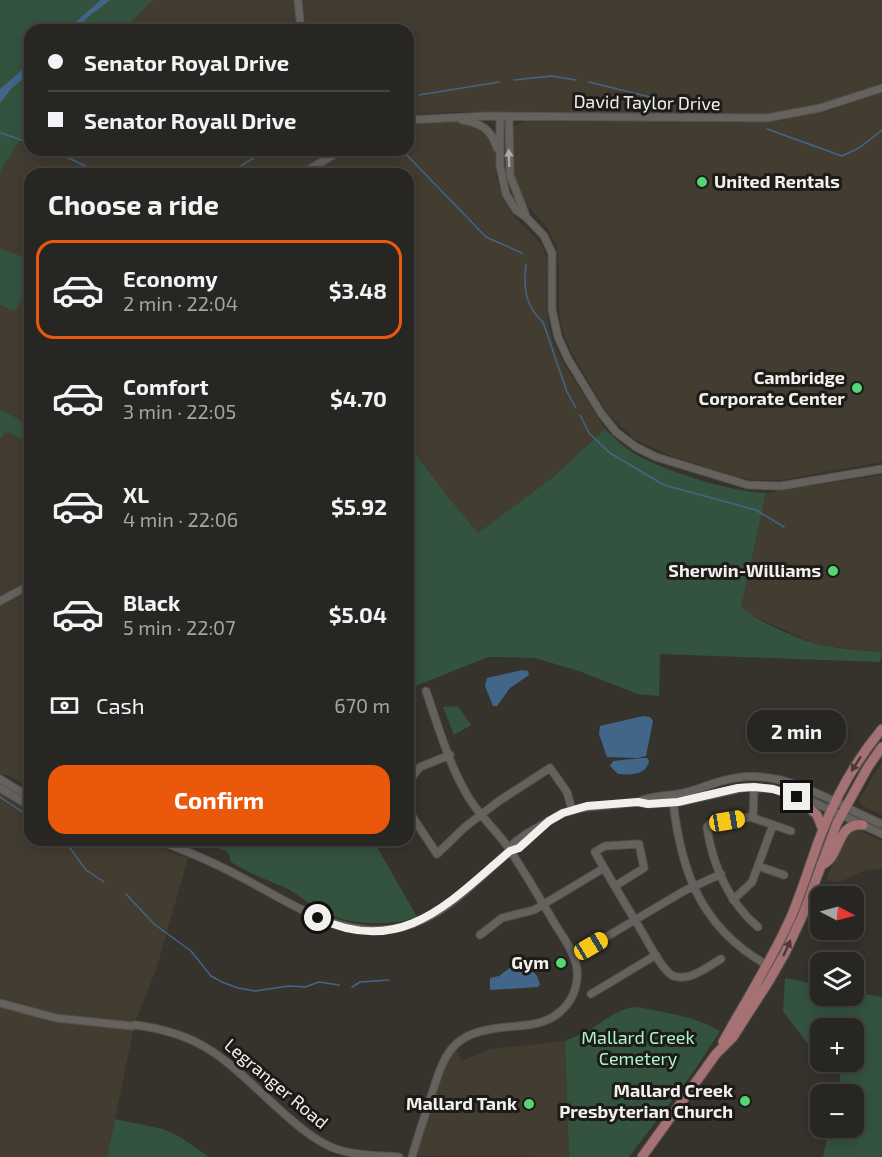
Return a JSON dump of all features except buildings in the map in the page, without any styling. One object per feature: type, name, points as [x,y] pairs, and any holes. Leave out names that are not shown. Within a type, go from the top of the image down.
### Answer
[{"type":"main road","points":[[642,1157],[716,1054],[767,965],[791,916],[833,807],[857,761],[882,729]]},
{"type":"main road","points":[[716,1054],[733,1037],[785,954],[843,812],[882,747]]},
{"type":"main road","points":[[797,797],[817,815],[823,831]]},
{"type":"main road","points":[[821,865],[828,861],[841,837],[850,827],[863,825]]},
{"type":"street","points":[[298,0],[300,24]]},
{"type":"street","name":"David Taylor Drive","points":[[414,120],[500,117],[767,118],[820,108],[882,88]]},
{"type":"street","points":[[500,117],[501,178],[508,199],[516,210],[544,236],[552,254],[552,310],[561,344],[601,414],[616,432],[636,447],[674,464],[753,486],[781,486],[882,469]]},
{"type":"street","points":[[509,117],[510,175],[526,217]]},
{"type":"street","points":[[448,118],[469,121],[487,129],[495,142],[500,166]]},
{"type":"street","points":[[311,168],[332,156]]},
{"type":"street","points":[[0,601],[24,588]]},
{"type":"street","points":[[412,1157],[441,1066],[449,1051],[462,1039],[479,1031],[538,1023],[557,1014],[569,1001],[576,985],[577,968],[574,956],[544,904],[510,851],[464,791],[426,691]]},
{"type":"street","points":[[414,774],[420,767],[450,755]]},
{"type":"street","points":[[414,819],[437,854],[481,815],[550,768],[567,792],[572,810]]},
{"type":"street","points":[[172,846],[220,866],[323,920],[345,927],[367,930],[401,927],[430,916],[510,851],[519,848],[541,826],[572,810],[587,806],[638,802],[648,804],[673,799],[732,778],[752,776],[789,781],[882,834]]},
{"type":"street","points":[[0,779],[24,794]]},
{"type":"street","points":[[673,799],[699,799],[738,788],[754,787],[773,789],[833,807]]},
{"type":"street","points":[[753,818],[754,787]]},
{"type":"street","points":[[0,789],[24,803]]},
{"type":"street","points":[[673,799],[682,854],[693,887],[706,910],[721,930],[741,949],[767,965]]},
{"type":"street","points":[[843,812],[882,824]]},
{"type":"street","points":[[758,927],[748,919],[733,900],[712,855],[708,826],[753,818],[791,831]]},
{"type":"street","points":[[733,900],[751,885],[773,825]]},
{"type":"street","points":[[615,886],[644,867],[640,845],[608,845],[595,852],[604,868],[656,955],[668,973],[681,978],[692,975],[721,958]]},
{"type":"street","points":[[758,866],[784,875]]},
{"type":"street","points":[[480,935],[502,918],[529,912],[604,868]]},
{"type":"street","points":[[574,956],[693,887],[721,874]]},
{"type":"street","points":[[591,994],[656,955]]},
{"type":"street","name":"Legranger Road","points":[[0,1003],[64,1020],[133,1026],[177,1034],[207,1046],[322,1143],[353,1153],[399,1157]]},
{"type":"shaded area","points":[[153,0],[294,0],[296,24],[129,24]]},
{"type":"shaded area","points":[[303,0],[882,0],[882,83],[824,102],[766,115],[453,112],[414,115],[414,24],[305,24]]},
{"type":"shaded area","points":[[882,93],[882,462],[780,480],[758,480],[738,477],[671,456],[636,440],[608,414],[570,350],[563,333],[559,310],[557,248],[548,228],[527,205],[518,190],[513,171],[512,133],[514,127],[527,121],[767,123],[827,111]]},
{"type":"shaded area","points":[[466,123],[486,130],[495,148],[496,176],[504,201],[515,218],[538,240],[544,250],[547,263],[546,305],[554,345],[605,429],[552,478],[478,533],[414,451],[414,168],[320,168],[341,156],[414,156],[414,124]]},
{"type":"shaded area","points":[[24,134],[24,156],[323,156],[302,168],[24,168],[24,583],[0,596],[0,172]]},
{"type":"shaded area","points":[[882,475],[882,652],[818,645],[746,613],[740,607],[766,493]]},
{"type":"shaded area","points":[[24,594],[24,784],[7,775],[0,775],[0,606]]},
{"type":"shaded area","points":[[882,762],[882,815],[863,806],[860,798]]},
{"type":"shaded area","points":[[0,792],[24,805],[24,846],[155,846],[188,858],[156,970],[135,1022],[107,1157],[0,1157]]},
{"type":"shaded area","points":[[853,830],[882,841],[882,869],[865,870],[840,882],[826,881],[842,840]]},
{"type":"shaded area","points":[[565,1041],[569,1157],[418,1156],[417,1149],[443,1066],[455,1048],[462,1061],[491,1049]]},
{"type":"green space","points":[[0,0],[153,0],[129,24],[24,24],[24,134],[0,172]]},
{"type":"green space","points":[[0,249],[24,257],[24,296],[16,310],[13,311],[0,305]]},
{"type":"green space","points":[[0,409],[24,423],[24,440],[10,433],[5,433],[0,439]]},
{"type":"green space","points":[[605,429],[633,453],[662,467],[717,485],[766,493],[741,607],[767,624],[813,643],[836,648],[882,652],[880,662],[660,654],[659,696],[638,694],[579,671],[535,658],[488,657],[414,687],[414,451],[478,533],[552,478]]},
{"type":"green space","points":[[458,706],[471,725],[454,735],[443,707]]},
{"type":"green space","points":[[212,846],[376,846],[417,917],[394,922],[369,923],[332,916],[286,888],[231,862],[228,852]]},
{"type":"green space","points":[[785,978],[810,983],[810,1006],[864,1006],[864,994],[882,997],[882,1157],[823,1157],[827,1138],[864,1138],[864,1084],[840,1084],[840,1072],[864,1072],[864,1018],[810,1018],[810,1043],[806,1042],[783,1011]]},
{"type":"green space","name":"Mallard Creek Cemetery","points":[[637,1007],[690,1018],[720,1031],[692,1074],[629,1157],[569,1157],[565,1041],[584,1033],[616,1013]]},
{"type":"green space","points":[[115,1119],[163,1129],[180,1137],[209,1157],[107,1157]]},
{"type":"water","points":[[101,0],[110,0],[82,24],[73,24]]},
{"type":"water","points":[[24,68],[24,78],[0,103],[0,89]]},
{"type":"water","points":[[522,670],[528,671],[529,675],[510,688],[497,706],[493,706],[485,686],[487,678]]},
{"type":"water","points":[[643,716],[650,717],[653,721],[646,756],[607,757],[599,734],[600,726]]},
{"type":"water","points":[[647,758],[649,761],[647,766],[638,773],[618,774],[610,766],[613,761]]},
{"type":"water","points":[[522,959],[537,976],[540,984],[538,987],[490,990],[490,978],[499,976]]},
{"type":"waterway","points":[[514,80],[551,76],[576,80]]},
{"type":"waterway","points":[[419,95],[499,82]]},
{"type":"waterway","points":[[589,82],[658,99]]},
{"type":"waterway","points":[[767,129],[842,156],[859,148],[882,130]]},
{"type":"waterway","points":[[1,133],[24,141]]},
{"type":"waterway","points":[[64,156],[90,168]]},
{"type":"waterway","points":[[238,168],[256,156]]},
{"type":"waterway","points":[[408,156],[486,237],[522,253]]},
{"type":"waterway","points":[[526,264],[525,288],[529,303],[543,322],[567,392],[576,408]]},
{"type":"waterway","points":[[580,415],[589,433],[610,453],[664,485],[756,510],[784,527]]},
{"type":"waterway","points":[[0,797],[24,812]]},
{"type":"waterway","points":[[68,846],[86,870],[104,882]]},
{"type":"waterway","points":[[126,894],[154,924],[191,951],[211,976],[222,982],[255,991],[289,986],[305,987],[319,982],[339,985]]},
{"type":"waterway","points":[[352,987],[360,982],[389,980]]},
{"type":"place","name":"United Rentals","points":[[702,182]]},
{"type":"place","name":"Cambridge Corporate Center","points":[[857,388]]},
{"type":"place","name":"Sherwin-Williams","points":[[833,571]]},
{"type":"place","name":"Gym","points":[[561,963]]},
{"type":"place","name":"Mallard Creek Presbyterian Church","points":[[745,1101]]},
{"type":"place","name":"Mallard Tank","points":[[529,1104]]},
{"type":"route","points":[[318,918],[345,927],[367,930],[396,928],[417,922],[441,909],[510,851],[519,848],[541,826],[560,815],[587,806],[678,802],[747,787],[773,789],[797,797]]}]
